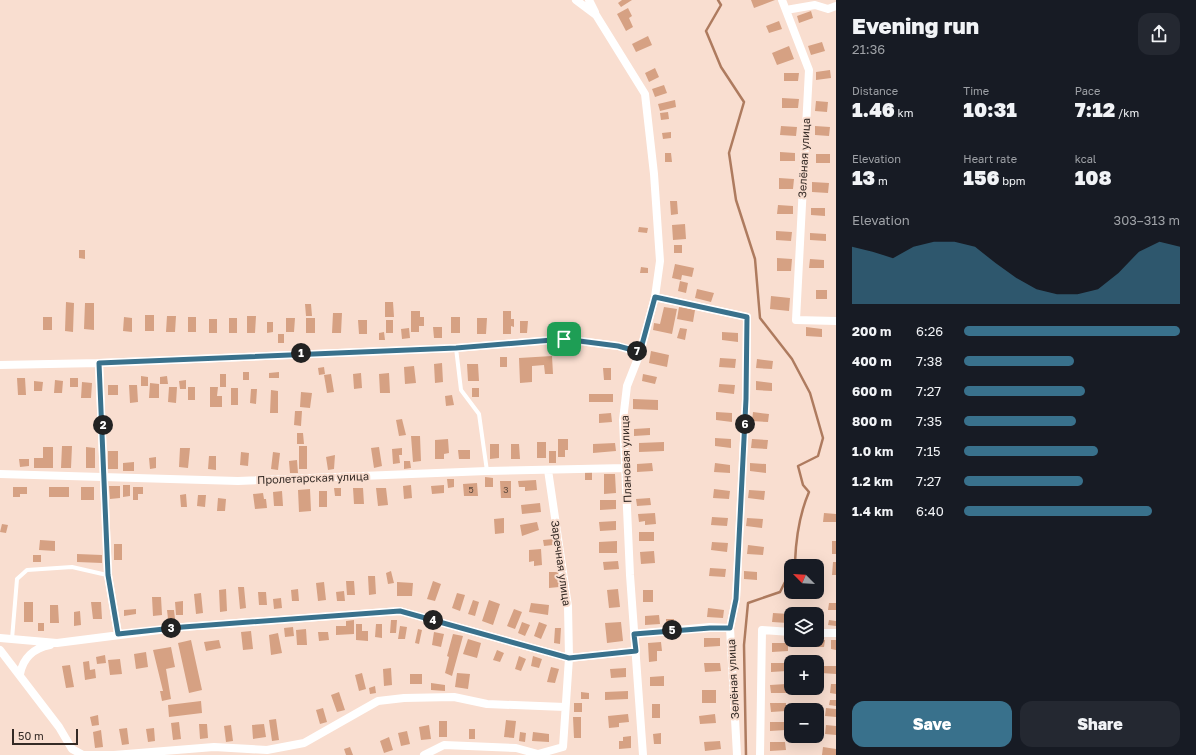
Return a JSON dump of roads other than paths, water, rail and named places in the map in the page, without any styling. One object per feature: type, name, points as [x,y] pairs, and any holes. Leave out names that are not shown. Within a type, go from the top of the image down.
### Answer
[{"type":"street","name":"Плановая улица","points":[[576,0],[596,15]]},
{"type":"street","name":"Плановая улица","points":[[588,0],[645,94],[654,174],[660,261],[655,297],[640,352],[627,386],[623,420],[634,634],[643,755]]},
{"type":"street","name":"Зелёная улица","points":[[782,0],[809,70],[796,320],[836,321]]},
{"type":"street","points":[[786,10],[815,5],[828,8],[836,6]]},
{"type":"street","name":"Зелёная улица","points":[[655,297],[747,317],[746,399],[736,599],[730,628],[737,755]]},
{"type":"street","points":[[0,365],[99,363],[456,348],[564,339],[618,346],[640,352]]},
{"type":"street","points":[[99,363],[108,575],[118,634]]},
{"type":"street","name":"Пролетарская улица","points":[[0,474],[238,481],[487,471],[626,468]]},
{"type":"street","name":"Заречная улица","points":[[538,754],[563,746],[569,658],[568,606],[548,470]]},
{"type":"street","points":[[20,674],[22,665],[38,647],[57,643],[118,634],[183,627],[400,611],[569,658],[636,651]]},
{"type":"street","points":[[634,634],[703,628],[730,628]]},
{"type":"street","points":[[760,755],[762,630],[784,632]]},
{"type":"street","points":[[824,633],[836,633]]},
{"type":"street","points":[[0,638],[57,643]]},
{"type":"street","points":[[0,650],[59,726],[72,749],[83,755],[114,755],[214,747],[268,750],[304,743],[378,701],[404,698],[454,697],[487,704],[565,708]]},
{"type":"street","points":[[424,755],[444,745],[516,748],[538,754]]},
{"type":"lane","points":[[456,348],[461,390],[479,414],[487,471]]},
{"type":"lane","points":[[12,639],[17,579],[27,570],[72,567],[108,575]]},
{"type":"waterway","points":[[718,0],[721,5],[706,31],[721,67],[744,102],[729,153],[736,200],[755,259],[760,318],[792,359],[810,393],[823,438],[818,456],[798,466],[803,485],[809,492],[800,518],[795,559]]},
{"type":"waterway","points":[[746,755],[744,645],[748,603],[780,592],[784,584]]}]
